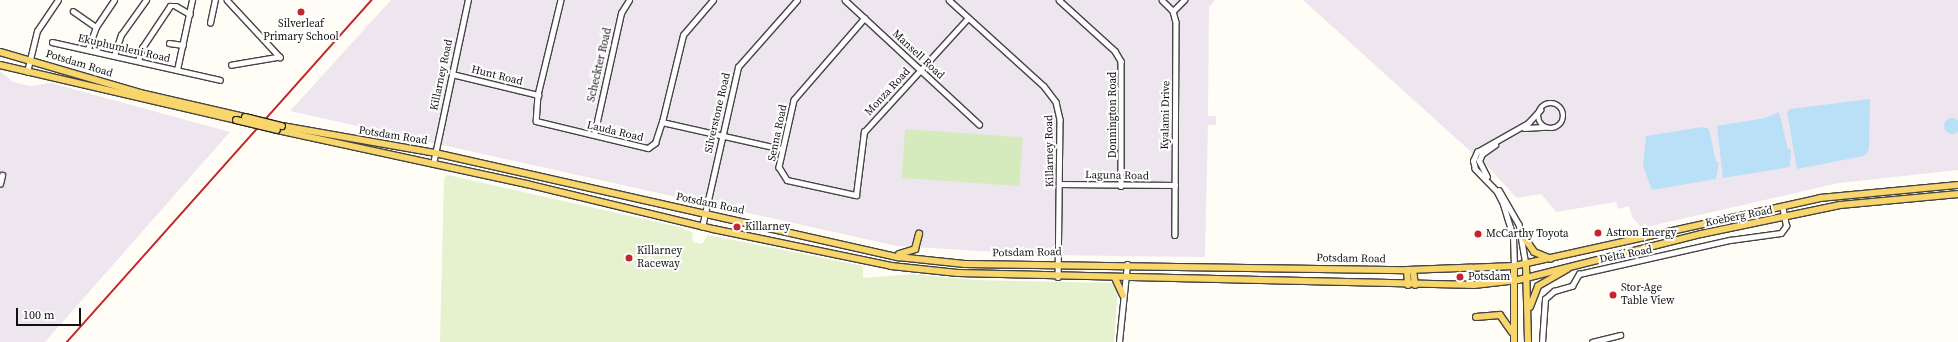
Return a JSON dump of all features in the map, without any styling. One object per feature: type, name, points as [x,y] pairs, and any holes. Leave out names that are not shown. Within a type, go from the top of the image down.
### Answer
[{"type":"main road","name":"Potsdam Road","points":[[0,52],[30,59],[140,93],[245,117],[280,128],[702,227],[917,270],[1058,277],[1412,285],[1513,281],[1526,278]]},
{"type":"main road","name":"Potsdam Road","points":[[0,65],[236,120],[434,153],[882,254],[965,264],[1058,263],[1410,270],[1526,265]]},
{"type":"main road","name":"Koeberg Road","points":[[1526,265],[1782,206],[1863,192],[1958,185]]},
{"type":"main road","name":"Koeberg Road","points":[[1526,278],[1569,266],[1864,201],[1958,194]]},
{"type":"main road","points":[[882,254],[913,251],[919,234]]},
{"type":"main road","points":[[1523,236],[1534,252],[1554,259]]},
{"type":"main road","points":[[1526,265],[1528,342]]},
{"type":"main road","points":[[1514,266],[1514,342]]},
{"type":"main road","points":[[1528,322],[1536,288],[1569,266]]},
{"type":"main road","points":[[1410,270],[1412,285]]},
{"type":"main road","points":[[1115,278],[1123,295]]},
{"type":"main road","points":[[1476,317],[1501,316],[1513,335]]},
{"type":"street","points":[[27,72],[37,31],[58,0]]},
{"type":"street","points":[[88,49],[96,27],[112,2],[106,0]]},
{"type":"street","points":[[114,56],[121,35],[146,0]]},
{"type":"street","points":[[178,70],[192,0]]},
{"type":"street","points":[[210,23],[215,0]]},
{"type":"street","points":[[227,0],[280,57],[232,65]]},
{"type":"street","name":"Killarney Road","points":[[433,164],[434,153],[468,0]]},
{"type":"street","name":"Lauda Road","points":[[561,0],[538,95],[535,118],[538,123],[648,148],[655,143],[662,122],[679,42],[713,0]]},
{"type":"street","name":"Scheckter Road","points":[[594,136],[621,13],[629,0]]},
{"type":"street","name":"Silverstone Road","points":[[702,227],[721,136],[739,65],[797,0]]},
{"type":"street","name":"Mansell Road","points":[[845,0],[979,124]]},
{"type":"street","name":"Killarney Road","points":[[949,0],[1052,94],[1060,120],[1058,277]]},
{"type":"street","name":"Donnington Road","points":[[1059,0],[1115,51],[1120,61],[1121,186]]},
{"type":"street","points":[[1162,0],[1173,11],[1184,0]]},
{"type":"street","points":[[138,61],[142,48],[170,6],[176,6],[190,14]]},
{"type":"street","points":[[73,11],[96,27]]},
{"type":"street","name":"Kyalami Drive","points":[[1173,11],[1176,22],[1174,185],[1175,235]]},
{"type":"street","name":"Senna Road","points":[[856,195],[784,178],[779,167],[782,149],[797,94],[865,18]]},
{"type":"street","name":"Monza Road","points":[[856,195],[864,132],[968,18]]},
{"type":"street","name":"Ekuphumleni Road","points":[[52,42],[178,70],[192,75],[220,80]]},
{"type":"street","points":[[169,43],[183,45]]},
{"type":"street","name":"Hunt Road","points":[[452,74],[538,95]]},
{"type":"street","points":[[1473,163],[1477,152],[1528,123],[1540,110],[1552,103],[1563,112],[1560,125],[1525,127],[1486,150],[1479,163],[1481,171],[1507,200],[1523,236],[1526,265]]},
{"type":"street","points":[[1540,110],[1539,120],[1545,127]]},
{"type":"street","points":[[662,122],[782,149]]},
{"type":"street","points":[[1473,163],[1479,163]]},
{"type":"street","points":[[1473,163],[1501,200],[1513,237],[1514,266]]},
{"type":"street","points":[[0,184],[2,175]]},
{"type":"street","name":"Laguna Road","points":[[1060,184],[1121,186],[1174,185]]},
{"type":"street","name":"Delta Road","points":[[1542,342],[1545,299],[1554,291],[1571,287],[1579,274],[1621,263],[1641,262],[1730,240],[1781,233],[1786,228],[1782,206]]},
{"type":"street","points":[[1119,342],[1127,264]]},
{"type":"street","points":[[1592,342],[1620,335]]},
{"type":"shaded area","points":[[391,0],[1215,0],[1209,7],[1208,116],[1216,116],[1216,125],[1208,125],[1205,257],[1046,255],[897,246],[290,111]]},
{"type":"shaded area","points":[[1303,0],[1958,0],[1958,170],[1839,183],[1642,228],[1632,217],[1629,206],[1618,209],[1616,202],[1556,212],[1541,194],[1517,198],[1490,169]]},
{"type":"shaded area","points":[[0,71],[13,82],[30,86],[51,83],[230,132],[45,342],[0,342]]},
{"type":"green space","points":[[905,129],[1023,137],[1019,186],[902,178]]},
{"type":"green space","name":"Killarney Raceway","points":[[448,175],[679,227],[692,232],[693,242],[702,244],[708,235],[863,266],[863,278],[913,274],[974,280],[1113,283],[1118,288],[1114,342],[440,342],[444,178]]},
{"type":"water","points":[[1870,99],[1869,150],[1864,156],[1797,169],[1787,112],[1790,109]]},
{"type":"water","points":[[1779,112],[1788,149],[1791,149],[1790,167],[1723,178],[1717,126],[1765,118]]},
{"type":"water","points":[[1952,118],[1959,123],[1960,126],[1955,133],[1952,134],[1945,129],[1944,126],[1949,119]]},
{"type":"water","points":[[1702,127],[1709,129],[1716,162],[1719,162],[1716,179],[1652,190],[1643,166],[1646,136]]},
{"type":"railway","points":[[67,342],[372,0]]},
{"type":"place","name":"Silverleaf Primary School","points":[[301,12]]},
{"type":"place","name":"Killarney","points":[[737,227]]},
{"type":"place","name":"Astron Energy","points":[[1598,233]]},
{"type":"place","name":"McCarthy Toyota","points":[[1478,234]]},
{"type":"place","name":"Killarney Raceway","points":[[629,258]]},
{"type":"place","name":"Potsdam","points":[[1460,277]]},
{"type":"place","name":"Stor-Age Table View","points":[[1613,295]]}]
